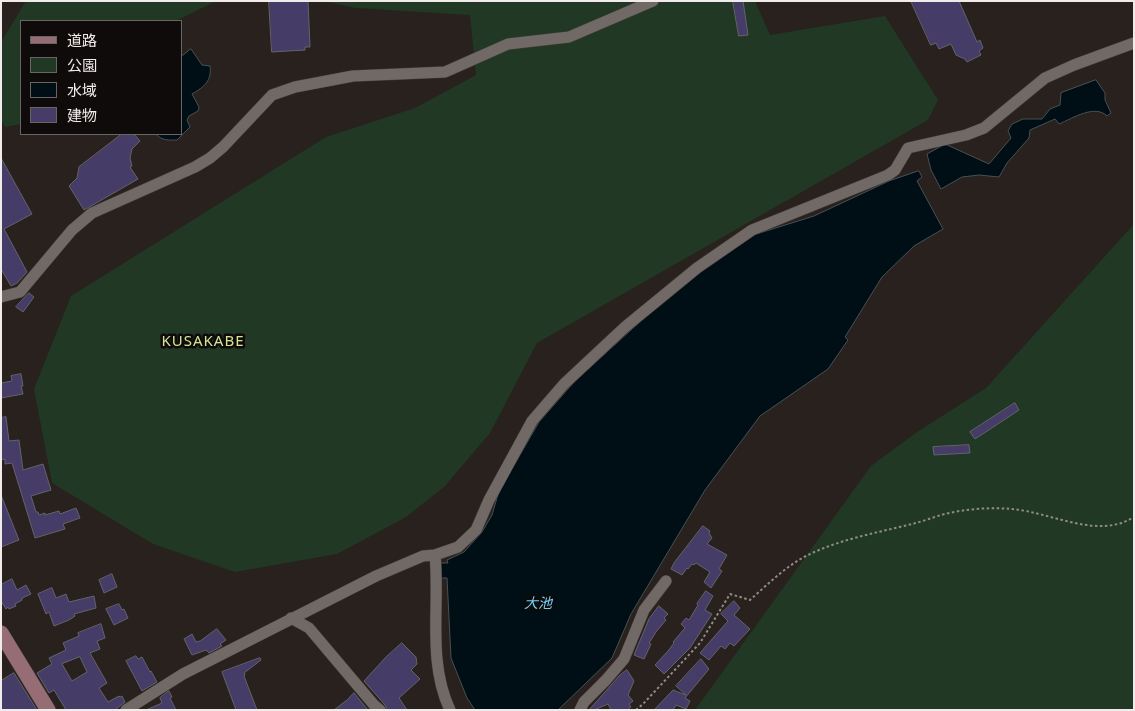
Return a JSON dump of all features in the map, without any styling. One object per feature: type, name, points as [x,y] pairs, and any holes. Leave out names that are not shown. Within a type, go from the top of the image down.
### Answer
[{"type":"main road","points":[[1,633],[48,710]]},
{"type":"street","points":[[1,297],[20,292],[72,230],[92,213],[195,167],[210,158],[223,147],[272,95],[295,87],[353,76],[445,72],[508,44],[569,38],[653,1]]},
{"type":"street","points":[[126,710],[183,674],[376,576],[424,556],[435,556],[458,547],[476,530],[489,500],[532,421],[564,384],[625,326],[697,268],[752,230],[888,175],[895,170],[908,148],[966,135],[984,128],[1045,78],[1074,65],[1134,44]]},
{"type":"street","points":[[435,556],[436,659],[446,702],[450,710]]},
{"type":"street","points":[[580,710],[584,702],[624,659],[644,610],[666,581]]},
{"type":"street","points":[[291,618],[309,628],[380,710]]},
{"type":"path","points":[[636,710],[700,642],[730,594],[750,600],[787,567],[842,541],[921,522],[941,515],[982,509],[1013,509],[1086,525],[1118,525],[1134,516]]},
{"type":"green space","points":[[26,1],[216,1],[178,20],[20,20],[20,124],[5,127],[1,120],[1,42]]},
{"type":"green space","points":[[324,1],[755,1],[770,35],[885,16],[938,100],[928,120],[537,343],[490,433],[444,487],[406,517],[337,554],[235,572],[153,544],[52,483],[34,389],[71,296],[326,137],[415,108],[476,75],[470,15],[355,8]]},
{"type":"green space","points":[[1134,224],[1134,710],[695,710],[871,466],[917,432],[986,388]]},
{"type":"water","points":[[191,49],[202,65],[210,66],[210,76],[203,86],[192,94],[199,107],[198,111],[189,116],[187,120],[190,127],[182,135],[182,56]]},
{"type":"water","points":[[1096,80],[1105,93],[1105,100],[1111,113],[1107,116],[1096,111],[1084,113],[1059,124],[1055,119],[1030,130],[1029,138],[1007,163],[999,177],[979,175],[962,177],[941,189],[931,170],[927,154],[945,144],[989,164],[1011,138],[1008,131],[1012,124],[1023,119],[1042,119],[1050,109],[1060,105],[1061,93]]},
{"type":"water","points":[[182,135],[177,140],[163,139],[158,136]]},
{"type":"water","name":"大池","points":[[919,171],[922,177],[917,181],[943,229],[914,246],[882,277],[845,337],[848,340],[828,369],[760,416],[705,490],[631,614],[612,658],[558,710],[475,710],[467,698],[451,658],[447,578],[439,578],[439,563],[448,563],[447,560],[464,552],[482,532],[492,515],[499,491],[539,422],[575,381],[676,289],[750,236],[814,216],[889,181]]},
{"type":"building","points":[[269,1],[308,1],[310,47],[305,47],[305,50],[272,52]]},
{"type":"building","points":[[733,1],[743,1],[748,35],[739,36]]},
{"type":"building","points":[[911,1],[959,1],[977,42],[980,40],[983,48],[979,51],[981,55],[967,62],[956,55],[951,44],[939,49],[936,43],[931,45]]},
{"type":"building","points":[[121,135],[135,135],[140,141],[132,149],[130,158],[132,166],[130,167],[138,179],[84,210],[69,186],[77,178],[79,167]]},
{"type":"building","points":[[1,158],[32,214],[4,229],[27,272],[17,283],[11,286],[1,269]]},
{"type":"building","points":[[29,293],[34,297],[23,312],[16,307]]},
{"type":"building","points":[[21,374],[23,394],[1,398],[1,383],[12,381],[11,376]]},
{"type":"building","points":[[1015,403],[1019,410],[975,439],[970,432]]},
{"type":"building","points":[[6,417],[9,441],[19,440],[23,470],[43,464],[51,490],[31,496],[36,512],[39,515],[45,513],[45,515],[59,511],[60,514],[76,508],[80,518],[63,524],[65,529],[35,538],[12,463],[5,464],[5,459],[1,460],[1,418]]},
{"type":"building","points":[[969,445],[970,453],[934,455],[933,447]]},
{"type":"building","points":[[1,495],[19,540],[1,547]]},
{"type":"building","points":[[703,526],[710,531],[709,533],[712,538],[707,544],[727,555],[719,569],[722,571],[711,588],[704,582],[710,572],[696,563],[687,568],[682,575],[671,569]]},
{"type":"building","points":[[112,574],[117,587],[104,593],[99,580]]},
{"type":"building","points":[[12,579],[17,590],[26,585],[31,594],[22,598],[22,600],[15,604],[16,606],[6,609],[1,601],[1,585]]},
{"type":"building","points":[[52,588],[56,598],[66,594],[69,602],[94,596],[96,608],[74,614],[75,616],[69,620],[54,626],[49,612],[46,614],[38,594]]},
{"type":"building","points":[[706,591],[713,596],[705,610],[712,614],[690,648],[664,674],[655,665],[685,628],[681,624],[686,618],[689,620]]},
{"type":"building","points":[[734,601],[740,608],[734,615],[750,629],[734,646],[730,643],[725,649],[721,646],[709,660],[700,653],[728,621],[721,614]]},
{"type":"building","points":[[119,604],[122,610],[124,609],[128,618],[114,625],[106,609]]},
{"type":"building","points":[[659,606],[668,614],[664,618],[666,620],[649,643],[651,644],[644,659],[634,655],[649,619]]},
{"type":"building","points":[[101,624],[105,638],[97,641],[100,649],[90,653],[107,683],[99,688],[108,702],[122,696],[125,702],[115,710],[66,710],[54,690],[49,693],[37,673],[52,664],[49,658],[66,650],[63,643],[79,636],[78,633]],"holes":[[[80,657],[87,672],[72,681],[62,664]]]},
{"type":"building","points":[[217,629],[226,640],[220,644],[222,646],[209,653],[206,650],[192,655],[184,639],[192,634],[196,642],[200,641]]},
{"type":"building","points":[[402,643],[416,657],[417,664],[411,670],[420,679],[399,698],[407,710],[387,710],[385,705],[364,681]]},
{"type":"building","points":[[136,656],[138,659],[142,657],[157,682],[142,691],[126,661]]},
{"type":"building","points":[[260,658],[261,660],[244,673],[257,710],[236,710],[222,672]]},
{"type":"building","points":[[701,659],[709,669],[685,698],[690,701],[686,709],[676,705],[673,710],[654,710],[673,690],[686,695],[676,686]]},
{"type":"building","points":[[627,670],[634,681],[628,695],[633,701],[629,704],[631,707],[627,710],[611,710],[608,704],[594,710],[589,710],[620,675]]},
{"type":"building","points":[[14,673],[37,710],[1,710],[1,681]]},
{"type":"building","points":[[169,691],[176,710],[146,710],[162,703],[160,698]]},
{"type":"building","points":[[354,693],[368,710],[334,710],[347,700]]},
{"type":"district","name":"KUSAKABE","points":[[203,342]]}]
